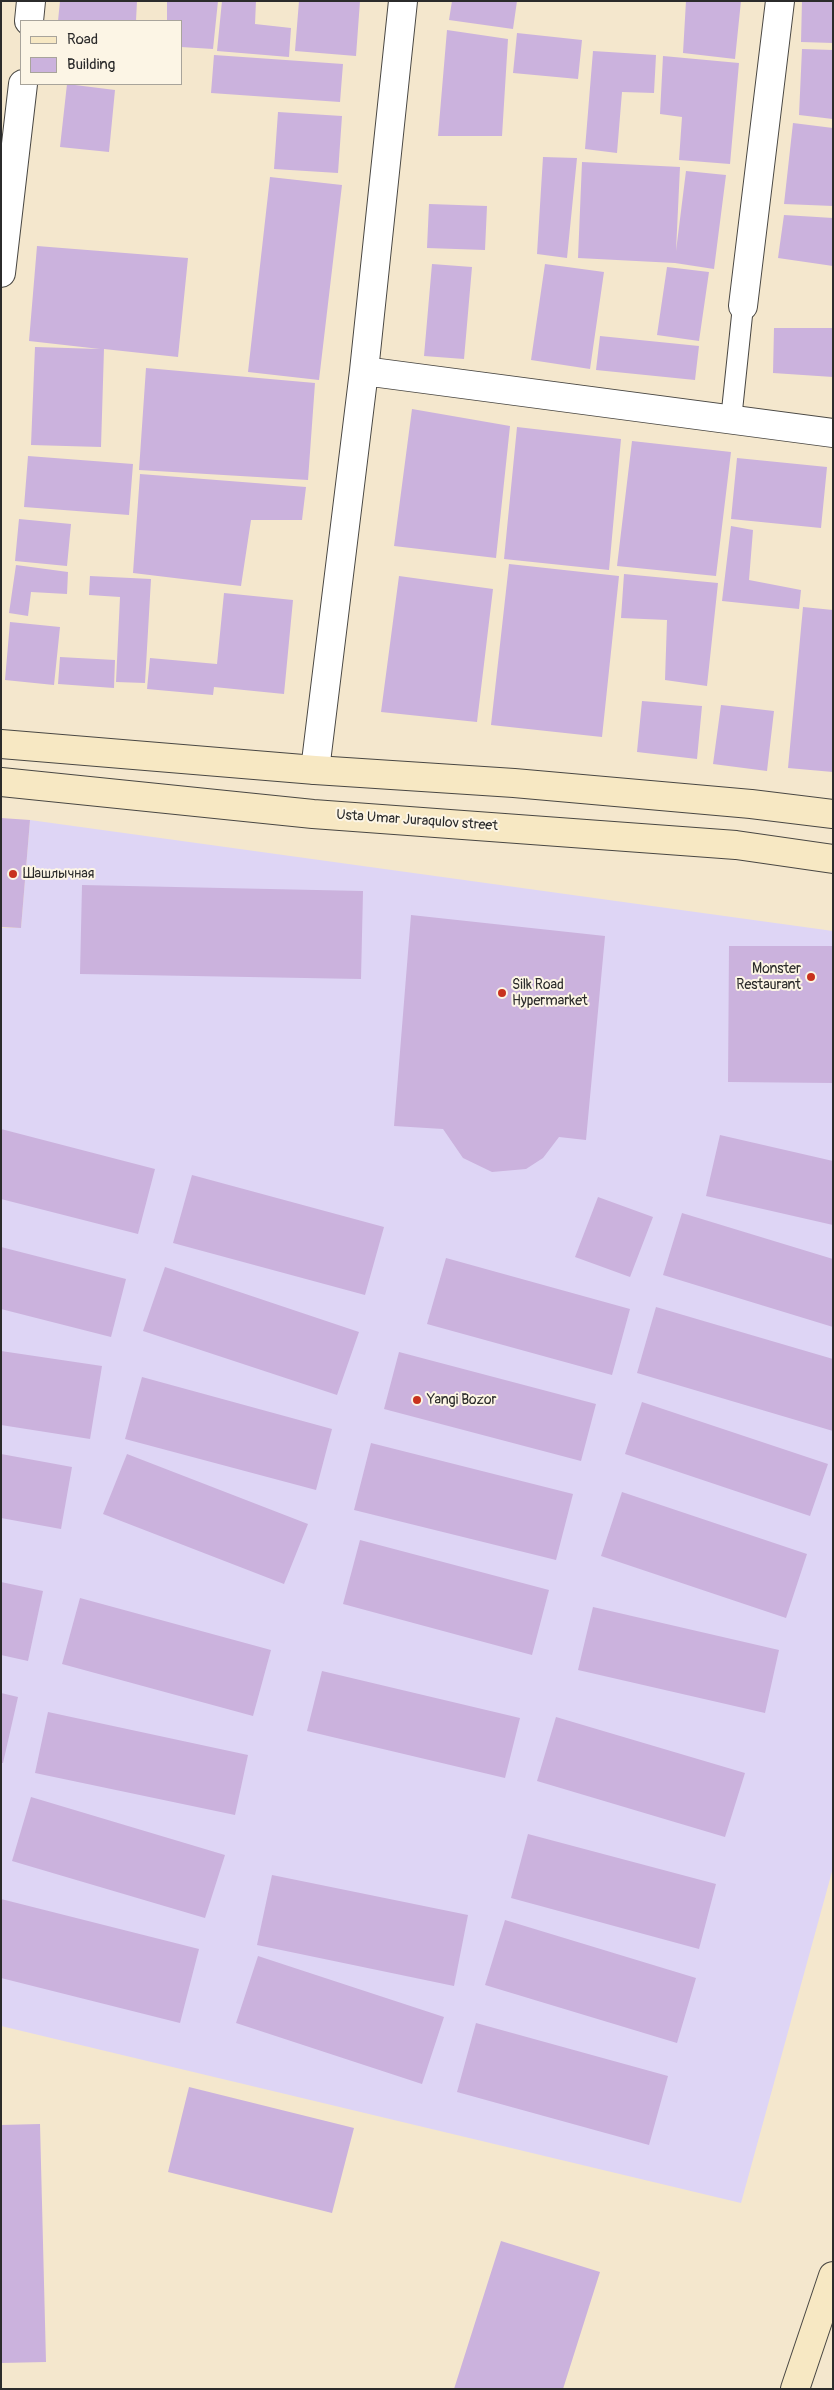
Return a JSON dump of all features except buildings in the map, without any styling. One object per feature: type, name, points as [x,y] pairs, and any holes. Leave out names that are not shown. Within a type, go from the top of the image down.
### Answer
[{"type":"main road","points":[[1,744],[315,770],[544,785],[751,804],[833,814]]},
{"type":"main road","name":"Usta Umar Juraqulov street","points":[[1,782],[313,814],[736,845],[833,859]]},
{"type":"main road","points":[[795,2389],[833,2276]]},
{"type":"street","points":[[29,20],[31,1]]},
{"type":"street","points":[[315,770],[364,371],[403,1]]},
{"type":"street","points":[[743,306],[780,1]]},
{"type":"street","points":[[1,273],[23,85]]},
{"type":"street","points":[[364,371],[833,433]]},
{"type":"lane","points":[[731,420],[743,306]]},
{"type":"shaded area","name":"Yangi Bozor","points":[[30,820],[833,931],[833,1868],[741,2203],[1,2026],[1,928],[21,928]]},
{"type":"place","name":"Шашлычная","points":[[13,874]]},
{"type":"place","name":"Monster Restaurant","points":[[811,977]]},
{"type":"place","name":"Silk Road Hypermarket","points":[[502,993]]},
{"type":"place","name":"Yangi Bozor","points":[[417,1400]]}]
